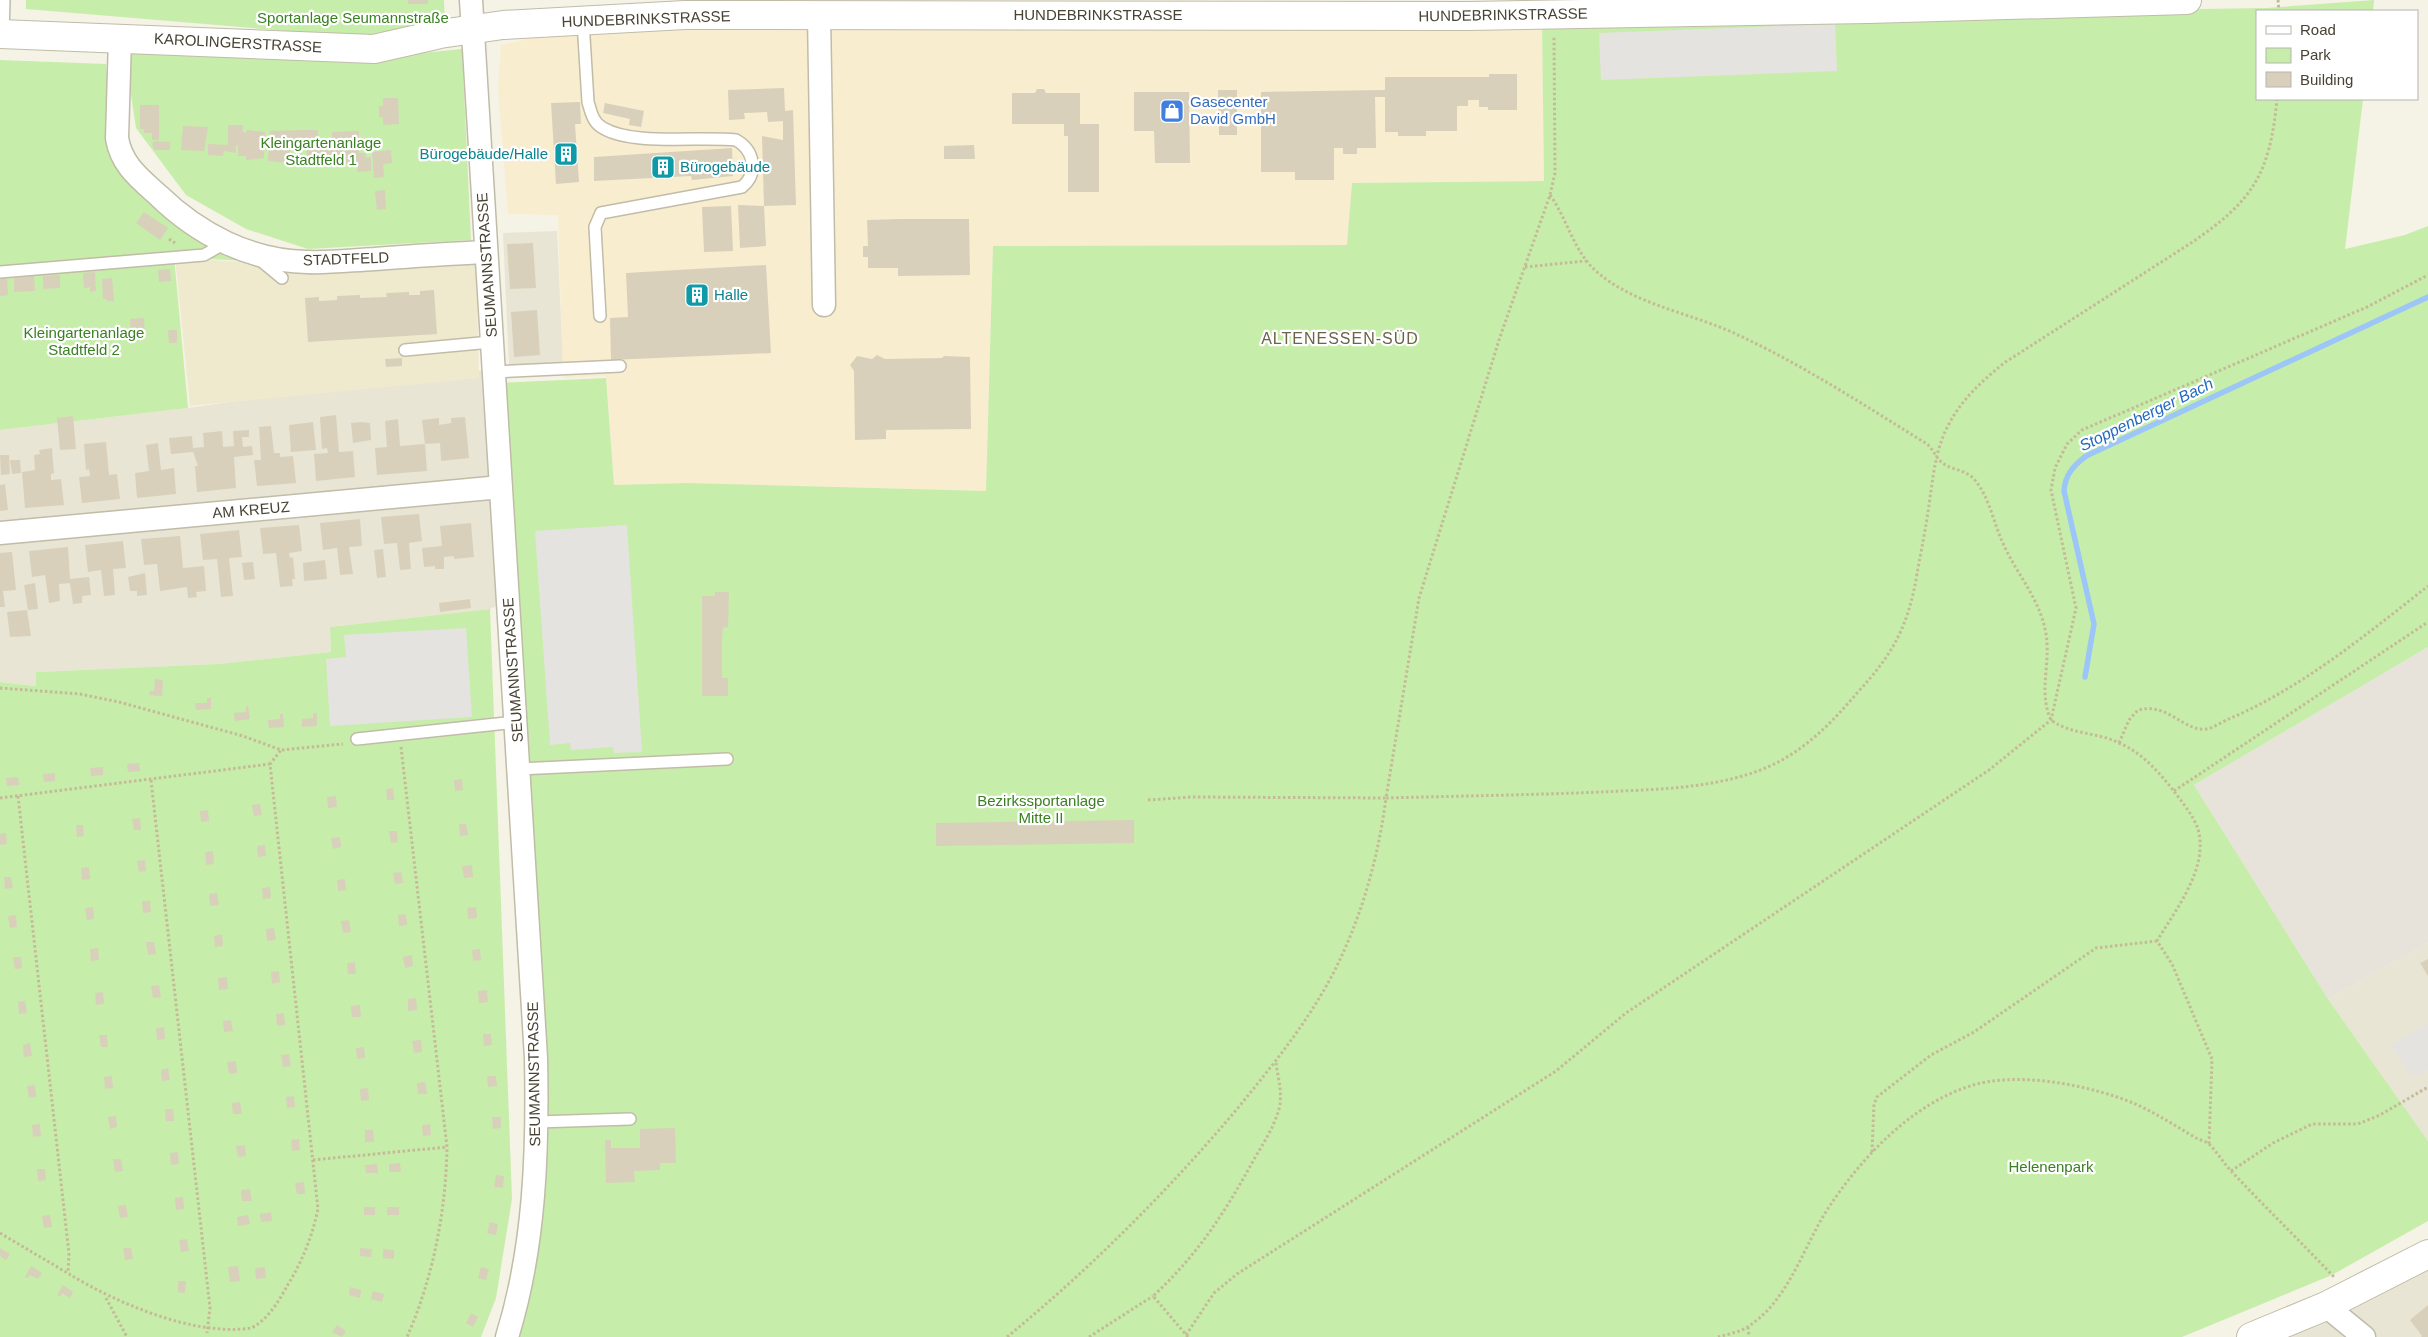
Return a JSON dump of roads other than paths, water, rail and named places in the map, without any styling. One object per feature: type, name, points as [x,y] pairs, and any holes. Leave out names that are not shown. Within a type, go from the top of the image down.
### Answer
[{"type":"street","name":"SEUMANNSTRASSE","points":[[471,0],[536,1058],[537,1122],[533,1200],[523,1268],[507,1337]]},
{"type":"street","name":"HUNDEBRINKSTRASSE","points":[[473,28],[583,21],[686,8],[819,15],[1554,15],[1968,3],[2187,0]]},
{"type":"street","points":[[819,15],[824,305]]},
{"type":"street","name":"KAROLINGERSTRASSE","points":[[1,34],[374,49],[473,28]]},
{"type":"street","name":"STADTFELD","points":[[120,38],[117,138],[123,159],[130,169],[173,210],[197,227],[225,243],[250,252],[271,258],[306,262],[485,252]]},
{"type":"street","name":"AM KREUZ","points":[[0,533],[502,487]]},
{"type":"street","points":[[2251,1337],[2351,1295],[2428,1254]]},
{"type":"street","points":[[2326,1306],[2364,1337]]},
{"type":"lane","points":[[1,34],[4,0]]},
{"type":"lane","points":[[583,21],[588,102],[591,114],[602,128],[630,136],[736,140],[744,145],[752,156],[751,175],[748,182],[742,187],[601,213],[595,227],[600,316]]},
{"type":"lane","points":[[0,272],[204,255],[225,243]]},
{"type":"lane","points":[[250,252],[282,278]]},
{"type":"lane","points":[[405,350],[491,342]]},
{"type":"lane","points":[[493,372],[620,366]]},
{"type":"lane","points":[[357,739],[516,722]]},
{"type":"lane","points":[[519,769],[727,758]]},
{"type":"lane","points":[[537,1122],[630,1119]]},
{"type":"waterway","name":"Stoppenberger Bach","points":[[2085,677],[2094,624],[2064,491],[2066,480],[2077,463],[2086,456],[2428,297]]},
{"type":"place","name":"Gasecenter David GmbH","points":[[1172,111]]},
{"type":"place","name":"Bürogebäude/Halle","points":[[566,154]]},
{"type":"place","name":"Bürogebäude","points":[[663,167]]},
{"type":"place","name":"Halle","points":[[697,295]]},
{"type":"district","name":"ALTENESSEN-SÜD","points":[[1340,338]]},
{"type":"park label","name":"Sportanlage Seumannstraße","points":[[353,18]]},
{"type":"park label","name":"Kleingartenanlage Stadtfeld 1","points":[[321,152]]},
{"type":"park label","name":"Kleingartenanlage Stadtfeld 2","points":[[84,342]]},
{"type":"park label","name":"Bezirkssportanlage Mitte II","points":[[1041,810]]},
{"type":"park label","name":"Helenenpark","points":[[2051,1167]]}]
